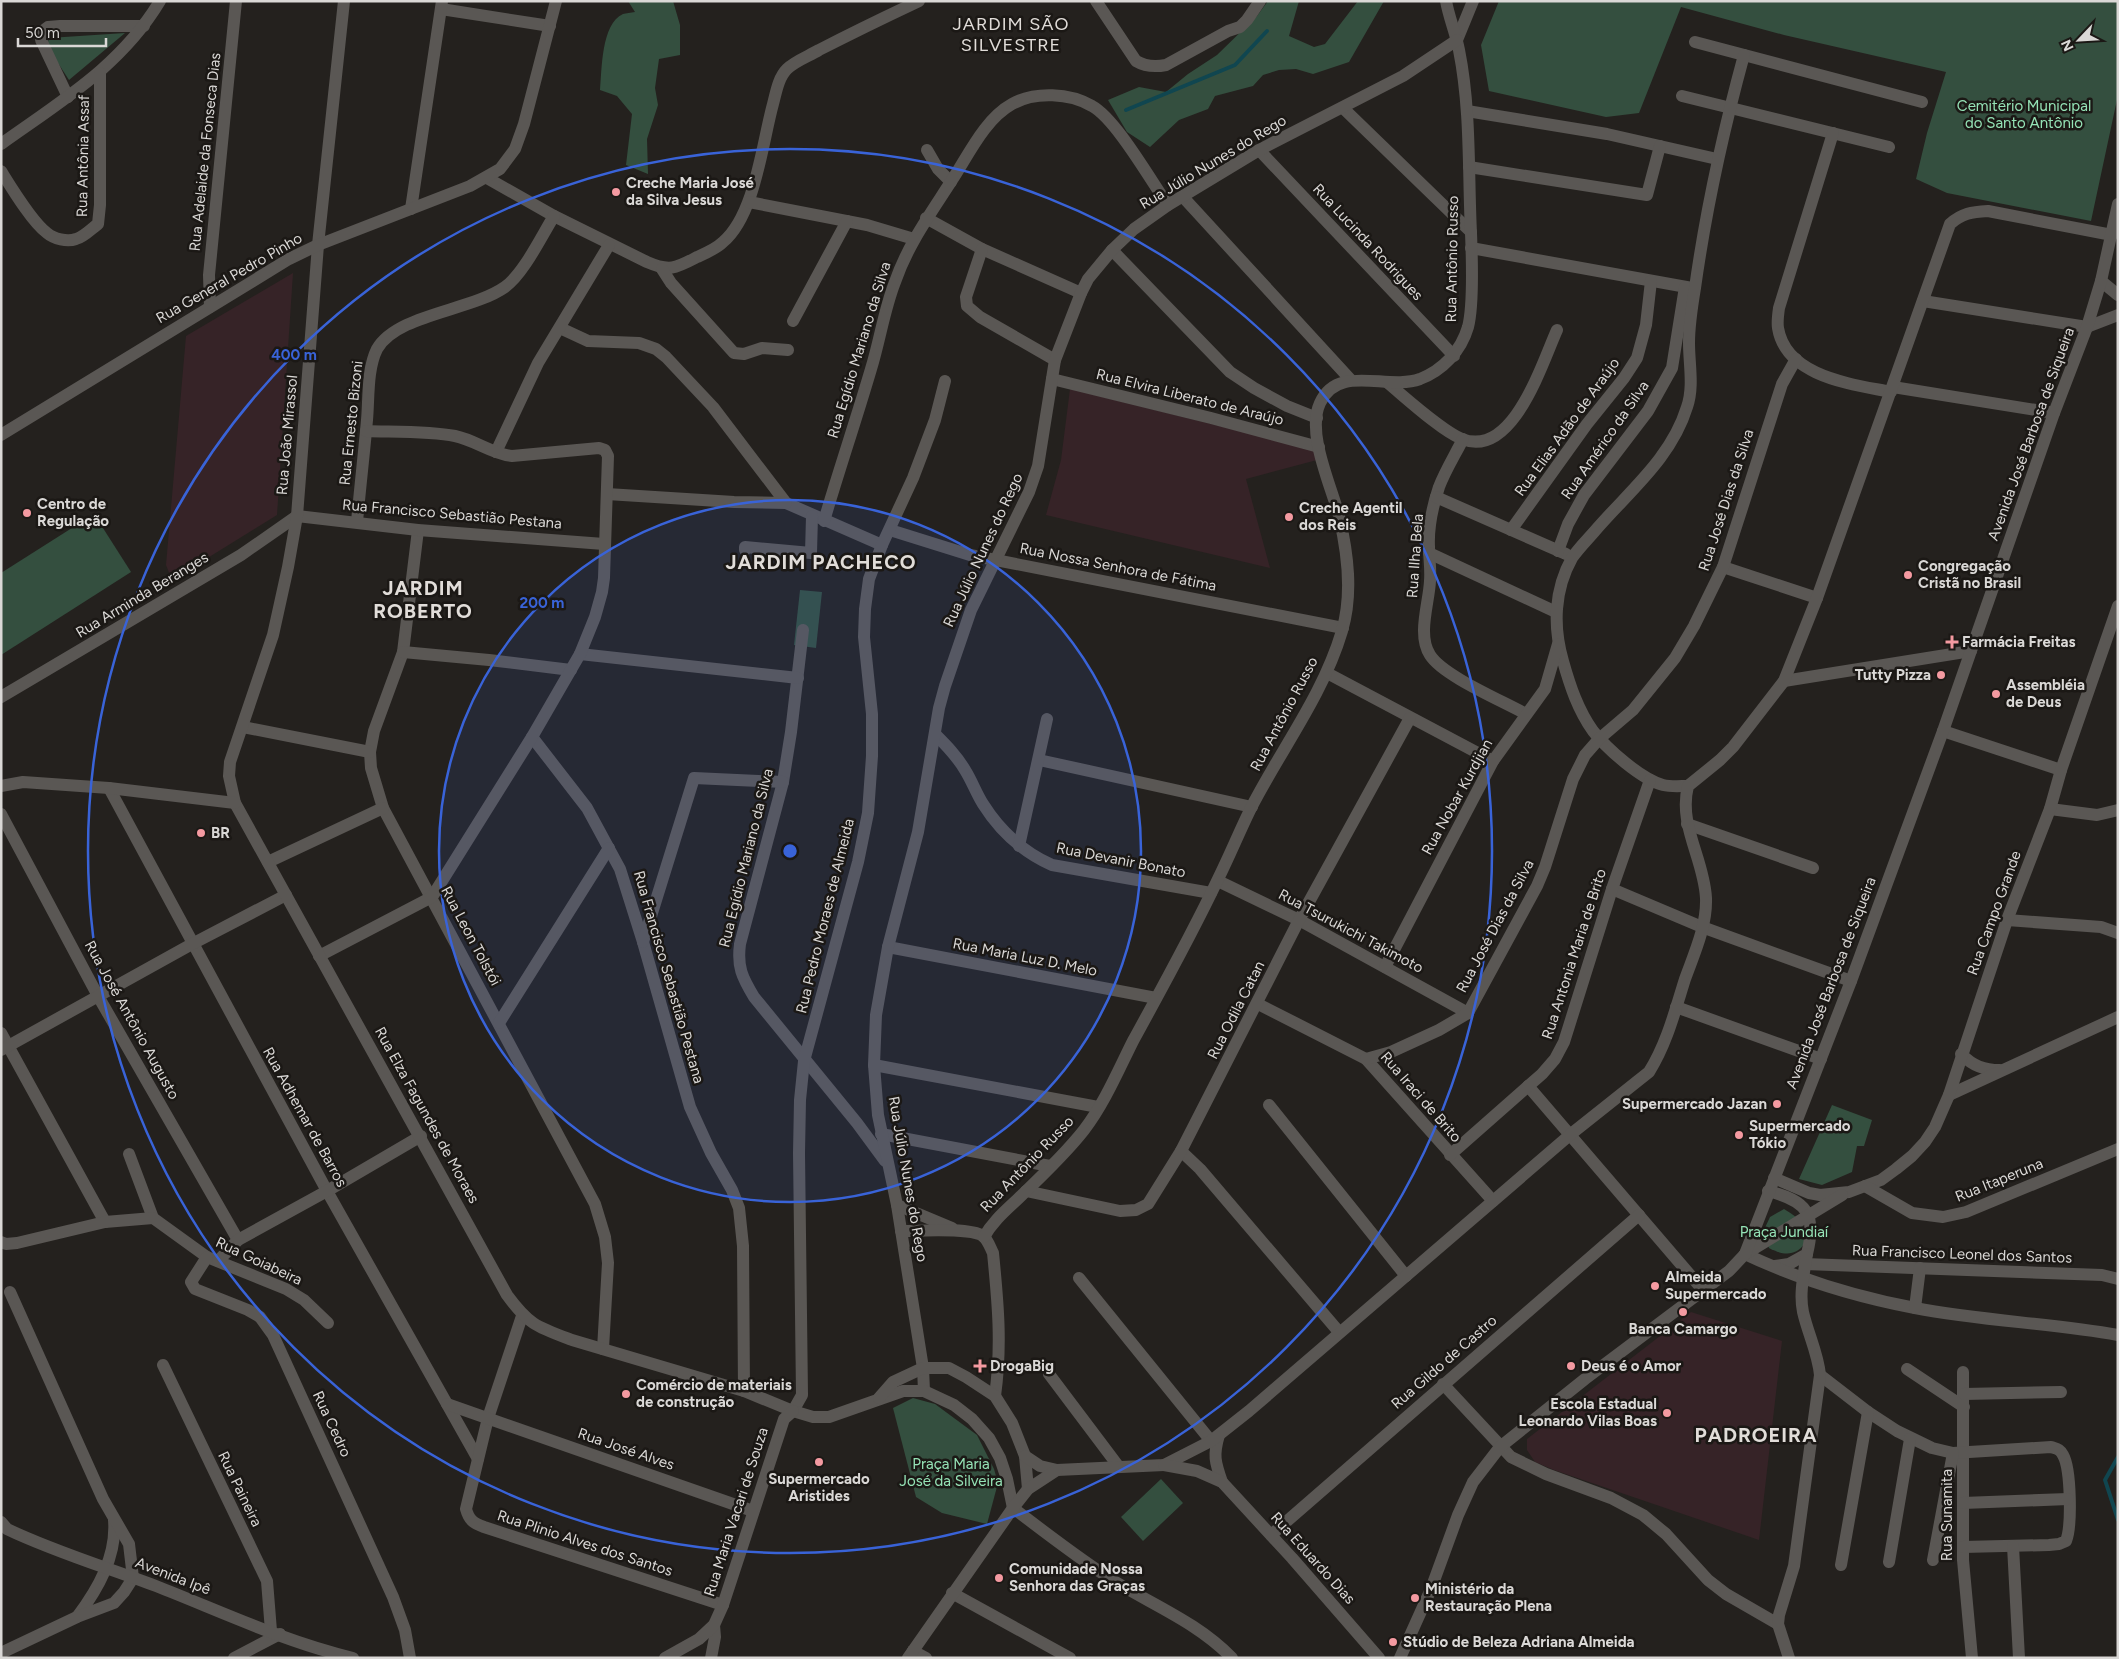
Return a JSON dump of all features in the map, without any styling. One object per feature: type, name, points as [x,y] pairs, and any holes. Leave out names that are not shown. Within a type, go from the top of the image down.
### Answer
[{"type":"street","points":[[1,144],[100,73],[144,26],[160,1]]},
{"type":"street","name":"Rua Adelaide da Fonseca Dias","points":[[210,307],[209,275],[236,1]]},
{"type":"street","name":"Rua João Mirassol","points":[[235,803],[229,776],[230,762],[273,634],[288,567],[296,516],[318,245],[344,1]]},
{"type":"street","name":"Rua General Pedro Pinho","points":[[1,435],[289,259],[318,245],[487,178],[500,169],[515,149],[524,124],[556,1]]},
{"type":"street","points":[[662,269],[678,266],[723,243],[733,233],[749,202],[773,104],[785,71],[796,63],[852,33],[918,1]]},
{"type":"street","points":[[1096,1],[1136,61],[1143,65],[1166,65],[1228,31],[1240,27],[1248,20],[1260,1]]},
{"type":"street","name":"Rua Antônio Russo","points":[[984,1237],[997,1218],[1026,1191],[1085,1128],[1098,1107],[1218,881],[1252,807],[1327,673],[1343,628],[1348,595],[1347,554],[1339,516],[1319,447],[1317,418],[1320,403],[1327,393],[1339,383],[1350,379],[1389,384],[1419,379],[1438,370],[1454,356],[1465,334],[1470,316],[1471,248],[1467,111],[1457,40],[1446,1]]},
{"type":"street","points":[[1457,40],[1473,1]]},
{"type":"street","points":[[411,209],[442,5],[550,26]]},
{"type":"street","points":[[68,97],[41,40],[44,30],[48,27],[60,26],[144,26]]},
{"type":"street","name":"Rua Júlio Nunes do Rego","points":[[924,1391],[924,1368],[896,1206],[881,1134],[874,1064],[876,1015],[888,947],[918,832],[939,708],[961,635],[995,559],[1029,492],[1038,466],[1055,360],[1081,293],[1088,279],[1112,250],[1134,229],[1168,205],[1259,150],[1403,76],[1457,40]]},
{"type":"street","points":[[1695,42],[1922,102]]},
{"type":"street","points":[[1744,56],[1717,159],[1690,288],[1688,406],[1678,430],[1663,455],[1637,487],[1602,522],[1572,557],[1560,589],[1556,612],[1558,644],[1582,716],[1599,739],[1650,780],[1664,785],[1688,786],[1733,747],[1784,680],[1817,598],[1892,390],[1943,238],[1950,224],[1958,216],[1971,212],[1988,211],[2112,234]]},
{"type":"street","name":"Rua Antônia Assaf","points":[[1,171],[46,233],[55,238],[77,239],[98,224],[100,205],[100,73]]},
{"type":"street","name":"Rua Egídio Mariano da Silva","points":[[745,550],[745,547],[810,553],[818,518],[872,368],[895,281],[926,218],[981,134],[1002,110],[1024,99],[1044,96],[1063,96],[1077,99],[1094,107],[1111,124],[1168,205]]},
{"type":"street","points":[[1682,96],[1890,148]]},
{"type":"street","points":[[1343,108],[1471,232]]},
{"type":"street","points":[[1467,111],[1607,134],[1717,159]]},
{"type":"street","points":[[1834,133],[1778,308],[1778,327],[1787,350],[1811,370],[1826,376],[1892,390],[2054,413]]},
{"type":"street","points":[[1469,167],[1647,195],[1660,146]]},
{"type":"street","points":[[927,150],[938,169],[950,182]]},
{"type":"street","name":"Rua Lucinda Rodrigues","points":[[1259,150],[1454,356]]},
{"type":"street","points":[[487,178],[609,245],[662,269],[671,283],[734,352],[744,354],[762,348],[788,350]]},
{"type":"street","points":[[1183,197],[1350,379]]},
{"type":"street","points":[[749,202],[847,221],[914,239]]},
{"type":"street","name":"Avenida José Barbosa de Siqueira","points":[[1400,1658],[1431,1589],[1472,1482],[1500,1447],[1585,1379],[1729,1271],[1745,1254],[1851,981],[1943,731],[2054,413],[2087,327],[2101,281],[2118,204]]},
{"type":"street","name":"Rua Ernesto Bizoni","points":[[357,522],[371,372],[375,354],[383,341],[402,326],[461,306],[504,287],[520,271],[554,216]]},
{"type":"street","points":[[926,218],[982,249],[1081,293]]},
{"type":"street","points":[[793,320],[847,221]]},
{"type":"street","points":[[496,452],[531,376],[609,245]]},
{"type":"street","points":[[1471,248],[1690,288]]},
{"type":"street","points":[[982,249],[966,298],[967,306],[980,317],[1055,360]]},
{"type":"street","points":[[1112,250],[1230,372],[1262,393],[1317,418]]},
{"type":"street","name":"Rua Elias Adão de Araújo","points":[[1511,530],[1581,432],[1638,358],[1646,325],[1651,281]]},
{"type":"street","points":[[2101,281],[2118,295]]},
{"type":"street","name":"Rua Américo da Silva","points":[[1558,551],[1568,524],[1584,495],[1648,411],[1672,368],[1690,288]]},
{"type":"street","points":[[1923,301],[2087,327],[2118,316]]},
{"type":"street","points":[[560,328],[588,341],[639,343],[656,349],[666,357],[713,407],[786,503]]},
{"type":"street","points":[[1389,384],[1432,419],[1462,439],[1472,441],[1491,438],[1501,433],[1511,423],[1531,390],[1557,330]]},
{"type":"street","name":"Rua José Dias da Silva","points":[[1366,1059],[1391,1052],[1439,1030],[1468,1013],[1537,886],[1578,768],[1585,755],[1599,739],[1633,710],[1675,658],[1694,626],[1724,567],[1782,384],[1796,359]]},
{"type":"street","points":[[1672,368],[1690,374]]},
{"type":"street","name":"Rua Elvira Liberato de Araújo","points":[[1052,379],[1319,447]]},
{"type":"street","name":"Rua Pedro Moraes de Almeida","points":[[793,1411],[802,1395],[798,1152],[800,1100],[804,1061],[858,862],[868,813],[872,756],[872,714],[864,637],[869,579],[882,545],[913,478],[935,420],[945,380]]},
{"type":"street","points":[[319,956],[432,897],[532,737],[580,654],[602,592],[604,578],[608,456],[607,452],[602,448],[512,456],[496,452],[474,441],[452,435],[366,431]]},
{"type":"street","name":"Rua Ilha Bela","points":[[1462,439],[1436,497],[1430,524],[1429,553],[1431,578],[1424,634],[1429,654],[1436,664],[1526,714]]},
{"type":"street","points":[[607,494],[734,502],[786,503],[882,545]]},
{"type":"street","points":[[1436,497],[1572,557]]},
{"type":"street","name":"Rua Francisco Sebastião Pestana","points":[[296,516],[418,530],[604,540]]},
{"type":"street","name":"Rua Arminda Beranges","points":[[1,697],[248,551],[296,516]]},
{"type":"street","name":"Rua Leon Tolstói","points":[[418,530],[403,652],[374,731],[370,752],[371,768],[383,808],[595,1204],[605,1238],[608,1263],[603,1349]]},
{"type":"street","name":"Rua Nossa Senhora de Fátima","points":[[890,530],[951,549],[995,559],[1343,628]]},
{"type":"street","points":[[1429,553],[1556,612]]},
{"type":"street","points":[[1724,567],[1817,598]]},
{"type":"street","name":"Rua Campo Grande","points":[[1745,1254],[1849,1192],[1881,1180],[1918,1149],[1935,1127],[1949,1095],[1961,1054],[2008,920],[2050,809],[2061,770],[2118,606]]},
{"type":"street","name":"Rua Egídio Mariano da Silva","points":[[803,630],[798,678],[782,782],[740,944],[738,962],[743,980],[754,997],[804,1061],[857,1123],[887,1164]]},
{"type":"street","name":"Rua Nobar Kurdjian","points":[[1385,967],[1493,761],[1545,689],[1558,644]]},
{"type":"street","points":[[1784,680],[1971,651]]},
{"type":"street","points":[[403,652],[571,670]]},
{"type":"street","points":[[580,654],[798,678]]},
{"type":"street","points":[[1327,673],[1493,761]]},
{"type":"street","points":[[1019,846],[1047,718]]},
{"type":"street","name":"Rua Odila Catan","points":[[1026,1191],[1120,1211],[1136,1210],[1148,1204],[1181,1151],[1258,1004],[1299,920],[1410,718]]},
{"type":"street","points":[[243,726],[370,752]]},
{"type":"street","points":[[1943,731],[2061,770]]},
{"type":"street","name":"Rua Devanir Bonato","points":[[935,734],[953,752],[965,769],[983,805],[1019,846],[1035,857],[1052,865],[1211,893]]},
{"type":"street","name":"Rua Francisco Sebastião Pestana","points":[[532,737],[587,808],[620,869],[690,1107],[711,1153],[732,1190],[739,1208],[743,1246],[744,1391]]},
{"type":"street","points":[[1039,760],[1252,807]]},
{"type":"street","points":[[643,942],[694,778],[782,782]]},
{"type":"street","name":"Rua Antonia Maria de Brito","points":[[1450,1154],[1528,1086],[1555,1059],[1564,1042],[1612,889],[1650,780]]},
{"type":"street","points":[[1,786],[23,782],[109,788],[235,803]]},
{"type":"street","points":[[1026,1456],[1040,1466],[1057,1470],[1164,1465],[1215,1438],[1571,1134],[1649,1072],[1669,1032],[1702,928],[1706,899],[1687,824],[1685,807],[1688,786]]},
{"type":"street","name":"Rua Adhemar de Barros","points":[[109,788],[327,1191],[478,1459]]},
{"type":"street","name":"Rua Elza Fagundes de Moraes","points":[[235,803],[508,1295],[522,1316],[547,1331],[744,1391],[813,1417],[829,1417],[903,1391],[924,1391],[954,1405],[972,1419],[989,1438],[1000,1458],[1007,1479],[1012,1508]]},
{"type":"street","points":[[268,862],[383,808]]},
{"type":"street","points":[[2050,809],[2097,815],[2118,810]]},
{"type":"street","name":"Rua José Antônio Augusto","points":[[1,814],[98,996],[238,1240]]},
{"type":"street","points":[[1687,824],[1813,868]]},
{"type":"street","points":[[499,1023],[609,848]]},
{"type":"street","name":"Rua Tsurukichi Takimoto","points":[[1218,881],[1299,920],[1468,1013]]},
{"type":"street","points":[[1612,889],[1702,928],[1851,981]]},
{"type":"street","points":[[5,1048],[192,944],[286,895]]},
{"type":"street","points":[[2008,920],[2101,927],[2118,933]]},
{"type":"street","name":"Rua Maria Luz D. Melo","points":[[888,947],[1156,998]]},
{"type":"street","name":"Rua Iraci de Brito","points":[[1258,1004],[1366,1059],[1493,1201]]},
{"type":"street","points":[[1676,1007],[1821,1059]]},
{"type":"street","points":[[1949,1095],[2118,1017]]},
{"type":"street","points":[[1,1034],[5,1048],[105,1222]]},
{"type":"street","points":[[1961,1054],[1969,1063],[1978,1068],[2000,1070]]},
{"type":"street","points":[[874,1064],[1098,1107]]},
{"type":"street","points":[[1528,1086],[1703,1290]]},
{"type":"street","points":[[1269,1105],[1406,1276]]},
{"type":"street","points":[[881,1134],[1050,1166]]},
{"type":"street","points":[[213,1259],[238,1240],[421,1136]]},
{"type":"street","name":"Rua Itaperuna","points":[[1864,1186],[1912,1213],[1943,1217],[1966,1212],[2118,1149]]},
{"type":"street","points":[[1181,1151],[1200,1169],[1339,1332]]},
{"type":"street","points":[[1,1242],[6,1244],[17,1243],[105,1222],[154,1218],[130,1154]]},
{"type":"street","name":"Rua Campo Grande","points":[[1774,1178],[1798,1189],[1815,1194],[1849,1192]]},
{"type":"street","points":[[1768,1191],[1796,1201],[1810,1215],[1810,1241],[1801,1297],[1803,1311],[1816,1351],[1820,1375],[1794,1566],[1779,1614],[1778,1624],[1789,1658]]},
{"type":"street","points":[[896,1206],[959,1231]]},
{"type":"street","name":"Rua Gildo de Castro","points":[[1271,1535],[1639,1215]]},
{"type":"street","name":"Rua Goiabeira","points":[[154,1218],[213,1259],[286,1289],[304,1300],[328,1323]]},
{"type":"street","points":[[900,1231],[959,1231],[978,1233],[984,1237],[993,1253],[998,1299],[1000,1361],[995,1396]]},
{"type":"street","points":[[1745,1254],[1773,1267],[1789,1264],[1805,1265]]},
{"type":"street","name":"Rua Cedro","points":[[213,1259],[192,1278],[192,1286],[260,1317],[273,1335],[393,1597],[404,1630],[407,1655]]},
{"type":"street","name":"Rua Francisco Leonel dos Santos","points":[[1805,1265],[1832,1286],[1915,1308],[2118,1335]]},
{"type":"street","name":"Rua Francisco Leonel dos Santos","points":[[1773,1267],[1805,1265],[1920,1268],[2102,1275],[2118,1279]]},
{"type":"street","points":[[1832,1286],[1837,1266]]},
{"type":"street","points":[[1915,1308],[1920,1268]]},
{"type":"street","points":[[1079,1278],[1215,1438]]},
{"type":"street","points":[[1,1653],[77,1617],[114,1604],[133,1578],[129,1544],[103,1499],[10,1292]]},
{"type":"street","name":"Rua Plinio Alves dos Santos","points":[[522,1316],[488,1418],[466,1509],[468,1517],[473,1523],[723,1605]]},
{"type":"street","name":"Rua Paineira","points":[[163,1365],[266,1581],[276,1633]]},
{"type":"street","name":"Rua Elza Fagundes de Moraes","points":[[879,1398],[893,1382],[924,1368],[949,1368],[966,1377],[995,1396],[1012,1423],[1026,1456],[1028,1489]]},
{"type":"street","points":[[1907,1369],[1964,1408]]},
{"type":"street","name":"Rua Sunamita","points":[[1964,1372],[1964,1408],[1958,1452],[1964,1503],[1963,1546],[1972,1658]]},
{"type":"street","points":[[1048,1374],[1119,1467]]},
{"type":"street","points":[[1820,1375],[1868,1412],[1910,1439],[1932,1448],[1958,1452],[2051,1447],[2058,1449],[2065,1460],[2068,1499],[2067,1536],[2063,1543],[1963,1546]]},
{"type":"street","points":[[1443,1384],[1510,1457],[1523,1464],[1610,1498],[1643,1515],[1666,1534],[1708,1580],[1726,1594],[1778,1624]]},
{"type":"street","points":[[1964,1394],[2061,1392]]},
{"type":"street","name":"Rua José Alves","points":[[446,1404],[753,1511]]},
{"type":"street","name":"Rua Maria Vacari de Souza","points":[[714,1625],[723,1605],[784,1419],[793,1411]]},
{"type":"street","points":[[1841,1565],[1868,1412]]},
{"type":"street","name":"Rua Eduardo Dias","points":[[1215,1438],[1214,1453],[1222,1482]]},
{"type":"street","points":[[1889,1562],[1910,1439]]},
{"type":"street","points":[[1933,1560],[1958,1452]]},
{"type":"street","name":"Rua Eduardo Dias","points":[[1164,1465],[1197,1471],[1222,1482],[1380,1658]]},
{"type":"street","points":[[926,1658],[911,1655],[952,1593],[1012,1508],[1028,1489],[1057,1470]]},
{"type":"street","points":[[1964,1503],[2068,1499]]},
{"type":"street","points":[[1012,1508],[1099,1571],[1194,1625],[1211,1637],[1232,1658]]},
{"type":"street","points":[[77,1617],[95,1593],[105,1568],[114,1541],[114,1520]]},
{"type":"street","name":"Avenida Ipê","points":[[3,1527],[60,1552],[276,1633],[339,1656],[353,1658]]},
{"type":"street","points":[[2013,1546],[2019,1658]]},
{"type":"street","points":[[952,1593],[1070,1658]]},
{"type":"street","points":[[665,1658],[700,1639],[714,1625]]},
{"type":"street","points":[[711,1658],[714,1625]]},
{"type":"street","points":[[234,1658],[276,1633]]},
{"type":"shaded area","points":[[293,273],[277,515],[172,580],[166,565],[186,336]]},
{"type":"shaded area","points":[[1070,389],[1316,450],[1317,460],[1246,479],[1270,568],[1046,515],[1061,460]]},
{"type":"shaded area","name":"Escola Estadual Leonardo Vilas Boas","points":[[1691,1312],[1782,1341],[1759,1540],[1554,1470],[1535,1462],[1527,1450],[1527,1439]]},
{"type":"green space","points":[[628,1],[673,1],[680,25],[680,55],[659,59],[655,88],[658,105],[647,139],[648,174],[626,165],[632,114],[617,96],[600,90],[602,60],[610,27],[623,14],[635,12]]},
{"type":"green space","points":[[1268,1],[1299,1],[1289,36],[1314,47],[1325,44],[1358,1],[1384,1],[1349,62],[1313,74],[1296,69],[1279,70],[1263,75],[1253,86],[1215,96],[1208,109],[1179,120],[1150,147],[1127,132],[1108,100],[1139,87],[1166,92],[1188,74],[1217,55],[1257,16]]},
{"type":"green space","name":"Cemitério Municipal do Santo Antônio","points":[[1499,1],[2118,1],[2118,95],[2091,221],[1947,193],[1916,179],[1927,133],[1946,72],[1784,35],[1681,7],[1639,113],[1606,117],[1489,91],[1481,45]]},
{"type":"green space","points":[[125,33],[69,80],[47,46],[49,38]]},
{"type":"green space","points":[[94,514],[131,572],[1,655],[1,573]]},
{"type":"green space","points":[[800,590],[822,592],[816,648],[794,645]]},
{"type":"green space","points":[[1832,1105],[1872,1120],[1864,1146],[1857,1146],[1852,1172],[1822,1185],[1799,1179]]},
{"type":"green space","name":"Praça Jundiaí","points":[[1784,1209],[1798,1219],[1803,1230],[1805,1243],[1793,1253],[1779,1252],[1769,1248],[1763,1232],[1770,1217]]},
{"type":"green space","name":"Praça Maria José da Silveira","points":[[913,1398],[935,1404],[977,1435],[994,1469],[998,1483],[987,1524],[942,1513],[916,1497],[893,1408]]},
{"type":"green space","points":[[1161,1479],[1183,1503],[1143,1541],[1121,1517]]},
{"type":"waterway","points":[[1126,110],[1235,65],[1267,31]]},
{"type":"waterway","points":[[2118,1457],[2105,1480],[2118,1520]]},
{"type":"place","name":"Creche Maria José da Silva Jesus","points":[[616,192]]},
{"type":"place","name":"Centro de Regulação","points":[[27,513]]},
{"type":"place","name":"Creche Agentil dos Reis","points":[[1289,517]]},
{"type":"place","name":"Congregação Cristã no Brasil","points":[[1908,575]]},
{"type":"place","name":"Farmácia Freitas","points":[[1952,642]]},
{"type":"place","name":"Tutty Pizza","points":[[1941,675]]},
{"type":"place","name":"Assembléia de Deus","points":[[1996,694]]},
{"type":"place","name":"BR","points":[[201,833]]},
{"type":"place","name":"Supermercado Jazan","points":[[1777,1104]]},
{"type":"place","name":"Supermercado Tókio","points":[[1739,1135]]},
{"type":"place","name":"Almeida Supermercado","points":[[1655,1286]]},
{"type":"place","name":"Banca Camargo","points":[[1683,1312]]},
{"type":"place","name":"DrogaBig","points":[[980,1366]]},
{"type":"place","name":"Deus é o Amor","points":[[1571,1366]]},
{"type":"place","name":"Comércio de materiais de construção","points":[[626,1394]]},
{"type":"place","name":"Escola Estadual Leonardo Vilas Boas","points":[[1667,1413]]},
{"type":"place","name":"Supermercado Aristides","points":[[819,1462]]},
{"type":"place","name":"Comunidade Nossa Senhora das Graças","points":[[999,1578]]},
{"type":"place","name":"Ministério da Restauração Plena","points":[[1415,1598]]},
{"type":"place","name":"Stúdio de Beleza Adriana Almeida","points":[[1393,1642]]},
{"type":"district","name":"JARDIM SÃO SILVESTRE","points":[[1011,34]]},
{"type":"district","name":"JARDIM PACHECO","points":[[821,562]]},
{"type":"district","name":"JARDIM ROBERTO","points":[[423,600]]},
{"type":"district","name":"PADROEIRA","points":[[1756,1435]]}]
